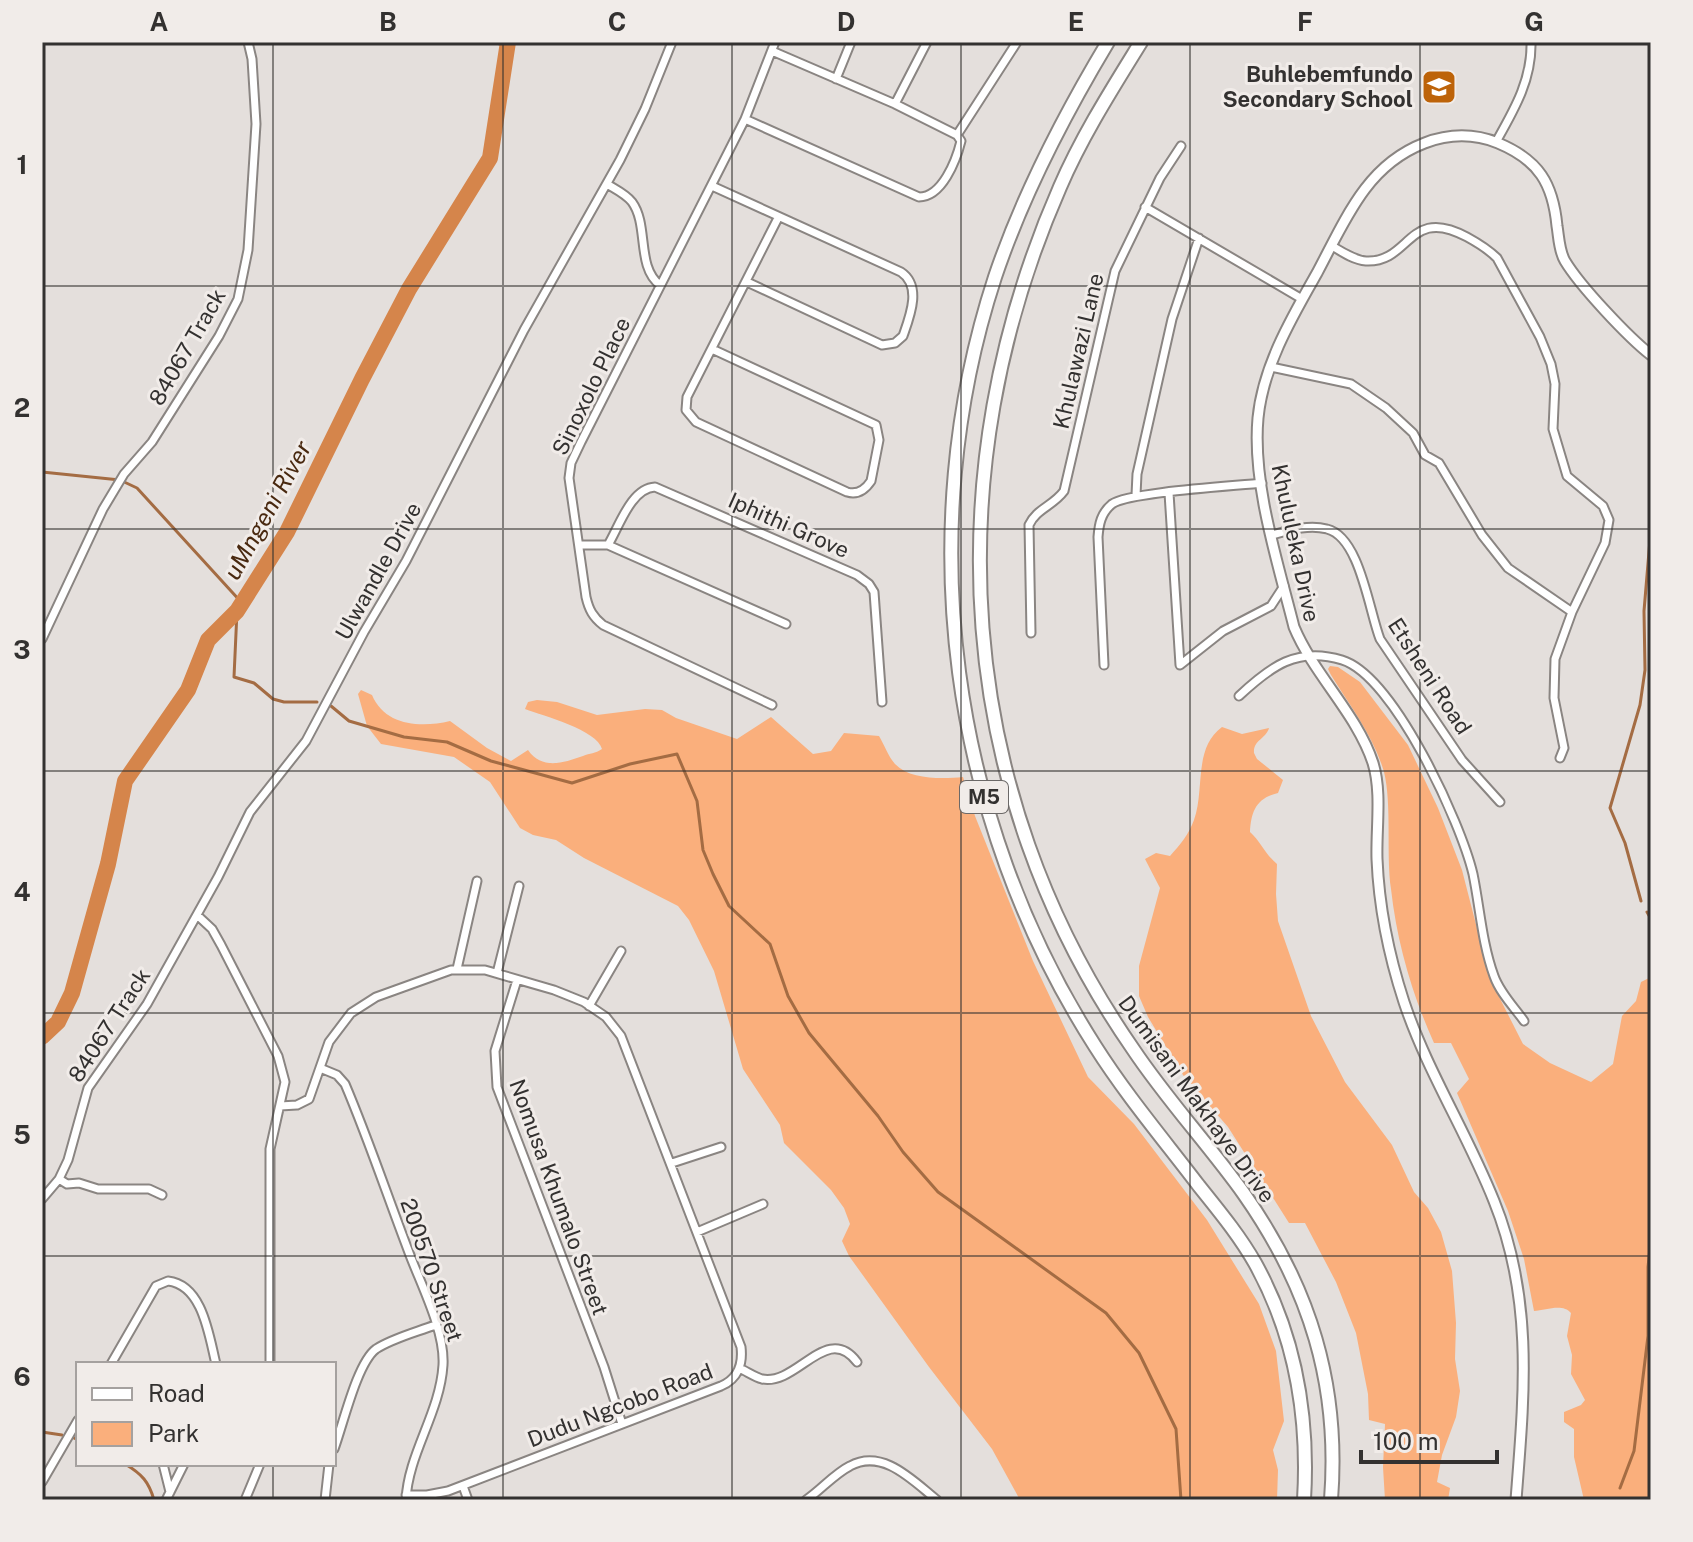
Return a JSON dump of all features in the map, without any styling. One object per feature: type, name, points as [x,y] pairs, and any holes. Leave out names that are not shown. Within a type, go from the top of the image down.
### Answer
[{"type":"main road","name":"M5","points":[[1108,42],[1039,166],[998,268],[979,334],[962,411],[952,490],[950,563],[955,648],[970,739],[990,818],[1025,915],[1049,965],[1114,1075],[1254,1260],[1277,1311],[1294,1360],[1302,1402],[1304,1500]]},
{"type":"main road","name":"Dumisani Makhaye Drive","points":[[1141,42],[1061,183],[1034,252],[1006,342],[992,402],[981,490],[979,569],[984,643],[1012,793],[1036,866],[1069,942],[1098,997],[1133,1050],[1243,1193],[1277,1244],[1297,1283],[1318,1345],[1328,1389],[1333,1457],[1331,1500]]},
{"type":"street","name":"84067 Track","points":[[42,639],[103,509],[124,474],[157,434],[219,336],[238,299],[248,250],[256,124],[248,42]]},
{"type":"street","name":"Ulwandle Drive","points":[[197,915],[250,812],[306,741],[406,561],[563,259],[607,184],[645,109],[672,42]]},
{"type":"street","points":[[836,79],[851,42]]},
{"type":"street","points":[[895,104],[927,42]]},
{"type":"street","points":[[957,135],[1017,42]]},
{"type":"street","points":[[1496,142],[1525,87],[1531,63],[1531,42]]},
{"type":"street","points":[[745,119],[919,197],[929,197],[942,182],[958,152],[961,141],[957,135],[773,46]]},
{"type":"street","name":"Sinoxolo Place","points":[[772,705],[595,619],[586,597],[569,478],[571,463],[745,119],[773,46]]},
{"type":"street","name":"Khululeka Drive","points":[[1516,1500],[1525,1351],[1514,1264],[1494,1201],[1424,1053],[1395,972],[1385,935],[1379,888],[1374,765],[1359,732],[1308,657],[1294,627],[1262,483],[1257,445],[1258,416],[1282,337],[1366,188],[1401,156],[1430,140],[1443,137],[1496,142],[1530,161],[1540,172],[1553,198],[1564,259],[1635,341],[1651,355]]},
{"type":"street","name":"Khulawazi Lane","points":[[1031,633],[1029,525],[1037,512],[1059,498],[1066,484],[1111,281],[1145,207],[1181,146]]},
{"type":"street","points":[[607,184],[634,205],[649,268],[655,282],[660,285]]},
{"type":"street","points":[[712,186],[901,272],[911,280],[913,293],[903,336],[882,345],[747,282]]},
{"type":"street","points":[[1145,207],[1302,299]]},
{"type":"street","points":[[712,349],[876,425],[879,440],[871,481],[861,491],[847,492],[696,422],[688,415],[687,397],[778,218]]},
{"type":"street","points":[[1332,246],[1356,259],[1368,261],[1385,256],[1426,228],[1439,226],[1458,232],[1497,258],[1540,337],[1555,384],[1553,429],[1567,476],[1603,506],[1609,520],[1605,543],[1572,612],[1555,659],[1553,680],[1558,729],[1564,748],[1560,758]]},
{"type":"street","points":[[1136,495],[1137,474],[1172,319],[1199,238]]},
{"type":"street","points":[[1271,367],[1351,384],[1386,408],[1413,433],[1425,455],[1439,463],[1482,535],[1508,568],[1572,612]]},
{"type":"street","points":[[1104,665],[1099,522],[1114,503],[1136,495],[1262,483]]},
{"type":"street","name":"Iphithi Grove","points":[[608,545],[635,497],[642,489],[655,487],[857,575],[874,592],[882,702]]},
{"type":"street","points":[[1169,493],[1180,665],[1223,631],[1271,606],[1284,586]]},
{"type":"street","name":"Etsheni Road","points":[[1272,535],[1303,527],[1327,529],[1345,541],[1365,587],[1380,639],[1462,760],[1500,802]]},
{"type":"street","points":[[579,545],[608,545],[786,624]]},
{"type":"street","points":[[1239,696],[1281,662],[1308,657],[1330,658],[1352,664],[1382,694],[1423,755],[1461,835],[1473,874],[1493,974],[1499,988],[1524,1021]]},
{"type":"street","points":[[457,969],[477,881]]},
{"type":"street","points":[[497,973],[519,886]]},
{"type":"street","name":"84067 Track","points":[[42,1199],[59,1179],[71,1151],[88,1088],[142,1013],[197,915]]},
{"type":"street","points":[[197,915],[212,929],[221,945],[278,1056],[285,1082],[270,1149],[270,1362]]},
{"type":"street","points":[[589,1006],[621,951]]},
{"type":"street","name":"Dudu Ngcobo Road","points":[[280,1106],[297,1105],[309,1099],[325,1049],[334,1034],[361,1005],[406,985],[457,969],[477,969],[554,990],[589,1006],[606,1017],[621,1036],[741,1347],[739,1368],[729,1383],[463,1486],[406,1498]]},
{"type":"street","name":"Nomusa Khumalo Street","points":[[517,980],[495,1051],[497,1087],[604,1367],[622,1424]]},
{"type":"street","name":"200570 Street","points":[[320,1068],[337,1075],[345,1084],[443,1351],[441,1381],[406,1498]]},
{"type":"street","points":[[672,1163],[721,1147]]},
{"type":"street","points":[[59,1179],[67,1184],[79,1183],[98,1189],[149,1189],[162,1195]]},
{"type":"street","points":[[697,1232],[763,1204]]},
{"type":"street","points":[[112,1362],[156,1286],[164,1281],[178,1283],[190,1292],[197,1304],[215,1362]]},
{"type":"street","points":[[336,1443],[359,1372],[366,1360],[384,1345],[435,1325]]},
{"type":"street","points":[[739,1368],[770,1379],[793,1372],[836,1348],[845,1350],[857,1362]]},
{"type":"street","points":[[42,1482],[76,1423]]},
{"type":"street","points":[[806,1500],[852,1465],[876,1460],[899,1470],[937,1500]]},
{"type":"street","points":[[163,1466],[168,1496]]},
{"type":"street","points":[[168,1496],[183,1466]]},
{"type":"street","points":[[245,1500],[259,1466]]},
{"type":"street","points":[[325,1500],[329,1466]]},
{"type":"street","points":[[463,1486],[468,1500]]},
{"type":"green space","points":[[1330,666],[1338,667],[1360,682],[1408,745],[1438,808],[1462,870],[1490,979],[1523,1044],[1550,1063],[1591,1082],[1613,1064],[1622,1016],[1636,1001],[1641,982],[1651,977],[1651,1229],[1648,1236],[1651,1246],[1651,1461],[1648,1472],[1651,1500],[1584,1500],[1574,1457],[1574,1429],[1564,1422],[1564,1412],[1585,1400],[1571,1374],[1572,1355],[1567,1336],[1571,1313],[1559,1308],[1534,1311],[1524,1259],[1508,1211],[1457,1093],[1469,1079],[1451,1043],[1434,1043],[1419,1006],[1401,949],[1394,909],[1384,772],[1368,734],[1331,675]]},
{"type":"green space","points":[[361,690],[372,695],[378,705],[395,719],[416,724],[450,721],[511,761],[528,750],[540,760],[553,763],[602,749],[598,742],[580,730],[525,709],[528,702],[537,700],[557,702],[597,715],[662,710],[676,718],[737,739],[771,717],[813,754],[831,751],[844,733],[879,736],[895,764],[909,773],[937,778],[963,777],[975,816],[1033,961],[1088,1077],[1134,1124],[1207,1220],[1259,1304],[1276,1351],[1284,1421],[1273,1450],[1278,1470],[1277,1500],[1020,1500],[992,1449],[849,1256],[842,1241],[850,1224],[844,1208],[831,1190],[784,1143],[780,1125],[743,1069],[714,971],[689,920],[678,906],[584,858],[556,840],[533,835],[520,828],[490,782],[454,757],[381,744],[367,726],[358,694]]},
{"type":"green space","points":[[1222,727],[1242,734],[1269,728],[1256,745],[1254,753],[1283,780],[1278,793],[1264,798],[1256,807],[1250,832],[1277,864],[1278,921],[1311,1016],[1345,1082],[1392,1145],[1414,1192],[1428,1208],[1441,1232],[1452,1271],[1455,1359],[1460,1391],[1456,1417],[1442,1455],[1437,1482],[1450,1488],[1448,1500],[1385,1500],[1385,1424],[1369,1420],[1368,1394],[1356,1333],[1336,1282],[1305,1223],[1289,1223],[1228,1127],[1183,1075],[1139,996],[1139,966],[1160,888],[1145,859],[1156,853],[1170,856],[1187,835],[1197,808],[1203,758],[1213,736]]},
{"type":"waterway","points":[[493,42],[507,46]]},
{"type":"waterway","name":"uMngeni River","points":[[42,1037],[58,1022],[72,993],[108,864],[125,781],[188,690],[208,640],[237,611],[287,532],[409,289],[490,158],[508,42]]},
{"type":"waterway","points":[[42,472],[120,480],[137,488],[242,603]]},
{"type":"waterway","points":[[1641,901],[1625,843],[1610,808],[1640,705],[1645,670],[1644,611],[1651,528]]},
{"type":"waterway","points":[[237,611],[234,677],[254,683],[273,699],[317,702]]},
{"type":"waterway","points":[[331,706],[349,721],[404,737],[447,742],[491,761],[572,783],[630,764],[677,754],[697,801],[703,850],[713,874],[729,906],[770,944],[788,996],[809,1033],[938,1192],[1106,1313],[1139,1353],[1176,1429],[1181,1500]]},
{"type":"waterway","points":[[1647,912],[1651,919]]},
{"type":"waterway","points":[[1620,1488],[1634,1451],[1648,1336],[1651,1239]]},
{"type":"waterway","points":[[42,1432],[62,1435]]},
{"type":"waterway","points":[[128,1466],[144,1479],[154,1500]]},
{"type":"place","name":"Buhlebemfundo Secondary School","points":[[1439,87]]}]
